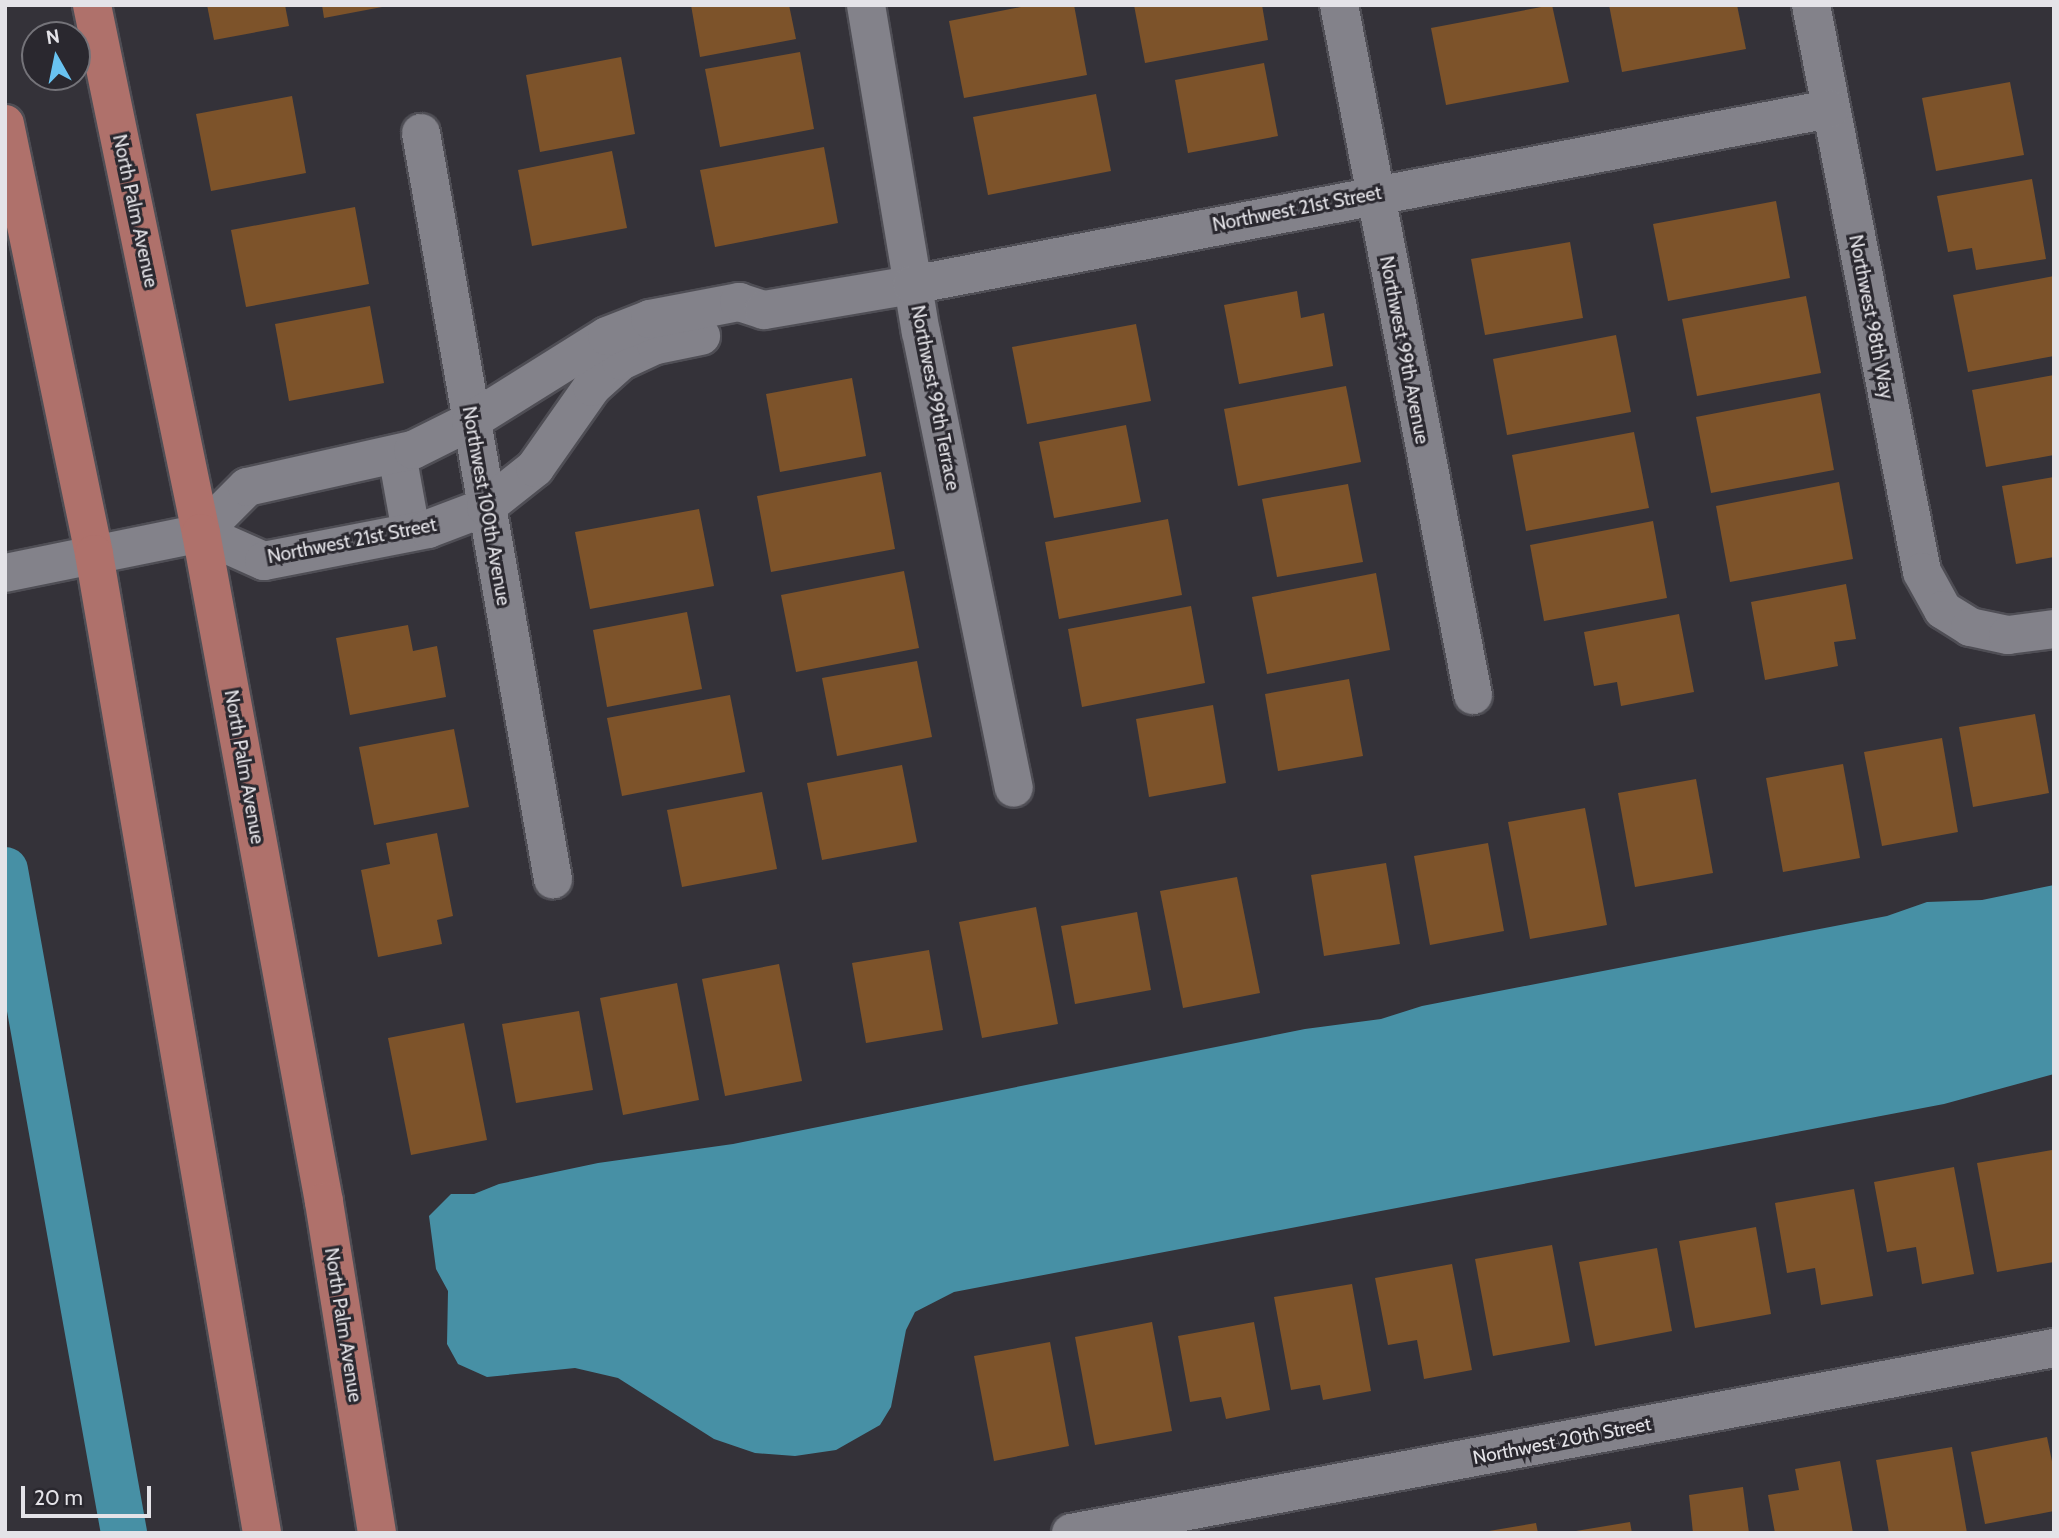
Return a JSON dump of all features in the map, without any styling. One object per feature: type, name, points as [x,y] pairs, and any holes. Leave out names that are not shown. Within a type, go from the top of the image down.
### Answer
[{"type":"main road","name":"North Palm Avenue","points":[[92,5],[201,533],[324,1202],[377,1533]]},
{"type":"main road","points":[[5,124],[94,554],[262,1533]]},
{"type":"street","name":"Northwest 99th Terrace","points":[[866,5],[912,285],[1014,788]]},
{"type":"street","name":"Northwest 99th Avenue","points":[[1339,5],[1373,194],[1472,695]]},
{"type":"street","name":"Northwest 98th Way","points":[[1811,5],[1918,558],[1935,599],[1954,619],[1970,627],[2008,635],[2054,629]]},
{"type":"street","name":"Northwest 21st Street","points":[[764,310],[743,327],[656,345],[621,361],[592,387],[535,468],[486,507],[411,532],[264,561],[201,533],[247,487],[397,454],[471,421],[607,336],[650,320],[739,302],[764,310],[912,285],[1829,108]]},
{"type":"street","name":"Northwest 100th Avenue","points":[[421,133],[553,879]]},
{"type":"street","points":[[397,454],[411,532]]},
{"type":"street","points":[[5,573],[201,533]]},
{"type":"street","name":"Northwest 20th Street","points":[[1071,1533],[1166,1525],[2054,1348]]},
{"type":"water","points":[[2054,885],[2054,1074],[1944,1104],[954,1292],[915,1312],[906,1330],[891,1407],[880,1425],[836,1450],[795,1456],[755,1453],[714,1439],[618,1378],[575,1368],[487,1377],[458,1364],[447,1344],[448,1291],[436,1269],[429,1216],[451,1194],[474,1194],[499,1184],[598,1163],[733,1144],[1305,1029],[1381,1019],[1422,1006],[1887,916],[1927,902],[1982,900]]},
{"type":"building","points":[[207,5],[285,5],[289,26],[214,40]]},
{"type":"building","points":[[322,5],[382,5],[382,7],[324,18]]},
{"type":"building","points":[[691,5],[789,5],[796,39],[700,57]]},
{"type":"building","points":[[1031,5],[1074,5],[1087,75],[964,98],[949,21]]},
{"type":"building","points":[[1134,5],[1262,5],[1268,40],[1145,63]]},
{"type":"building","points":[[1552,5],[1569,82],[1446,105],[1431,28]]},
{"type":"building","points":[[1609,5],[1737,5],[1746,49],[1622,72]]},
{"type":"building","points":[[800,52],[814,129],[720,147],[705,69]]},
{"type":"building","points":[[621,57],[635,134],[540,152],[526,75]]},
{"type":"building","points":[[1264,63],[1278,136],[1188,153],[1175,80]]},
{"type":"building","points":[[2010,82],[2024,155],[1936,171],[1922,98]]},
{"type":"building","points":[[1096,94],[1111,171],[988,195],[973,117]]},
{"type":"building","points":[[292,96],[306,173],[211,191],[196,114]]},
{"type":"building","points":[[824,147],[838,223],[715,247],[700,170]]},
{"type":"building","points":[[612,151],[627,228],[532,246],[518,170]]},
{"type":"building","points":[[2032,179],[2046,259],[1976,270],[1972,248],[1948,252],[1937,196]]},
{"type":"building","points":[[1776,201],[1790,278],[1668,301],[1653,224]]},
{"type":"building","points":[[355,207],[369,284],[246,307],[231,230]]},
{"type":"building","points":[[1570,242],[1583,318],[1485,335],[1471,259]]},
{"type":"building","points":[[2054,276],[2054,356],[1968,372],[1953,295]]},
{"type":"building","points":[[1297,291],[1301,318],[1324,313],[1333,366],[1239,384],[1224,305]]},
{"type":"building","points":[[1806,296],[1821,373],[1697,396],[1682,319]]},
{"type":"building","points":[[370,306],[384,383],[289,401],[275,324]]},
{"type":"building","points":[[1136,324],[1151,401],[1027,424],[1012,347]]},
{"type":"building","points":[[1616,335],[1631,412],[1507,435],[1493,359]]},
{"type":"building","points":[[2054,375],[2054,455],[1986,467],[1972,390]]},
{"type":"building","points":[[852,378],[866,456],[780,472],[766,394]]},
{"type":"building","points":[[1346,386],[1361,462],[1238,486],[1224,409]]},
{"type":"building","points":[[1820,393],[1834,470],[1711,493],[1696,417]]},
{"type":"building","points":[[1126,425],[1141,502],[1054,518],[1039,442]]},
{"type":"building","points":[[1634,432],[1649,508],[1526,531],[1512,455]]},
{"type":"building","points":[[881,472],[895,549],[771,572],[757,496]]},
{"type":"building","points":[[2054,477],[2054,557],[2016,564],[2002,486]]},
{"type":"building","points":[[1839,482],[1853,559],[1730,582],[1716,506]]},
{"type":"building","points":[[1348,484],[1363,562],[1277,577],[1262,499]]},
{"type":"building","points":[[699,509],[714,586],[590,609],[575,532]]},
{"type":"building","points":[[1168,519],[1182,595],[1059,619],[1045,542]]},
{"type":"building","points":[[1653,521],[1667,598],[1544,621],[1530,545]]},
{"type":"building","points":[[904,571],[919,648],[796,672],[781,595]]},
{"type":"building","points":[[1376,573],[1390,650],[1267,674],[1252,597]]},
{"type":"building","points":[[1846,584],[1856,639],[1834,642],[1838,666],[1765,680],[1751,602]]},
{"type":"building","points":[[1191,606],[1205,683],[1082,707],[1068,629]]},
{"type":"building","points":[[687,612],[702,689],[607,707],[593,630]]},
{"type":"building","points":[[1679,614],[1694,692],[1621,706],[1617,682],[1594,686],[1584,632]]},
{"type":"building","points":[[408,625],[413,651],[437,646],[446,697],[350,715],[336,638]]},
{"type":"building","points":[[917,661],[932,737],[837,756],[822,678]]},
{"type":"building","points":[[1349,679],[1363,756],[1278,771],[1265,694]]},
{"type":"building","points":[[730,695],[745,772],[622,796],[607,718]]},
{"type":"building","points":[[1213,705],[1226,783],[1149,797],[1136,719]]},
{"type":"building","points":[[2035,714],[2049,793],[1973,807],[1959,727]]},
{"type":"building","points":[[454,729],[469,807],[374,825],[359,747]]},
{"type":"building","points":[[1942,738],[1958,832],[1882,846],[1864,752]]},
{"type":"building","points":[[1843,764],[1860,858],[1783,872],[1766,778]]},
{"type":"building","points":[[902,765],[917,842],[822,860],[807,783]]},
{"type":"building","points":[[1696,779],[1713,873],[1635,887],[1618,793]]},
{"type":"building","points":[[762,792],[777,869],[682,887],[667,810]]},
{"type":"building","points":[[1585,808],[1607,925],[1530,939],[1508,822]]},
{"type":"building","points":[[437,833],[453,916],[437,920],[442,944],[378,957],[361,870],[390,864],[386,843]]},
{"type":"building","points":[[1488,843],[1504,931],[1430,945],[1414,856]]},
{"type":"building","points":[[1386,863],[1400,944],[1324,956],[1311,875]]},
{"type":"building","points":[[1237,877],[1260,993],[1183,1008],[1160,891]]},
{"type":"building","points":[[1036,907],[1058,1024],[982,1038],[959,922]]},
{"type":"building","points":[[1137,912],[1151,990],[1075,1004],[1061,926]]},
{"type":"building","points":[[929,950],[943,1030],[866,1043],[852,963]]},
{"type":"building","points":[[779,964],[802,1081],[725,1096],[702,979]]},
{"type":"building","points":[[677,983],[699,1100],[623,1115],[600,998]]},
{"type":"building","points":[[579,1011],[593,1090],[516,1103],[502,1024]]},
{"type":"building","points":[[464,1023],[487,1140],[411,1155],[388,1038]]},
{"type":"building","points":[[2052,1150],[2054,1262],[1997,1272],[1977,1163]]},
{"type":"building","points":[[1954,1167],[1974,1274],[1922,1284],[1916,1247],[1887,1252],[1874,1182]]},
{"type":"building","points":[[1854,1189],[1873,1296],[1821,1305],[1815,1268],[1787,1273],[1775,1203]]},
{"type":"building","points":[[1756,1227],[1771,1314],[1695,1328],[1679,1241]]},
{"type":"building","points":[[1552,1245],[1570,1342],[1493,1356],[1475,1259]]},
{"type":"building","points":[[1657,1248],[1672,1331],[1595,1346],[1579,1262]]},
{"type":"building","points":[[1452,1264],[1472,1370],[1424,1379],[1417,1340],[1388,1345],[1375,1278]]},
{"type":"building","points":[[1352,1284],[1371,1391],[1323,1400],[1320,1385],[1291,1390],[1274,1297]]},
{"type":"building","points":[[1152,1322],[1172,1431],[1095,1445],[1075,1337]]},
{"type":"building","points":[[1254,1322],[1270,1410],[1226,1419],[1221,1397],[1190,1402],[1178,1336]]},
{"type":"building","points":[[1050,1342],[1069,1446],[994,1461],[974,1356]]},
{"type":"building","points":[[2047,1437],[2054,1471],[2054,1511],[1985,1524],[1971,1452]]},
{"type":"building","points":[[1952,1447],[1967,1533],[1889,1533],[1876,1460]]},
{"type":"building","points":[[1840,1461],[1853,1533],[1775,1533],[1768,1495],[1799,1490],[1795,1469]]},
{"type":"building","points":[[1743,1487],[1749,1533],[1693,1533],[1689,1495]]},
{"type":"building","points":[[1630,1522],[1632,1533],[1576,1533],[1576,1531]]},
{"type":"building","points":[[1536,1523],[1538,1533],[1489,1533],[1489,1531]]},
{"type":"waterway","points":[[5,870],[124,1533]]}]
